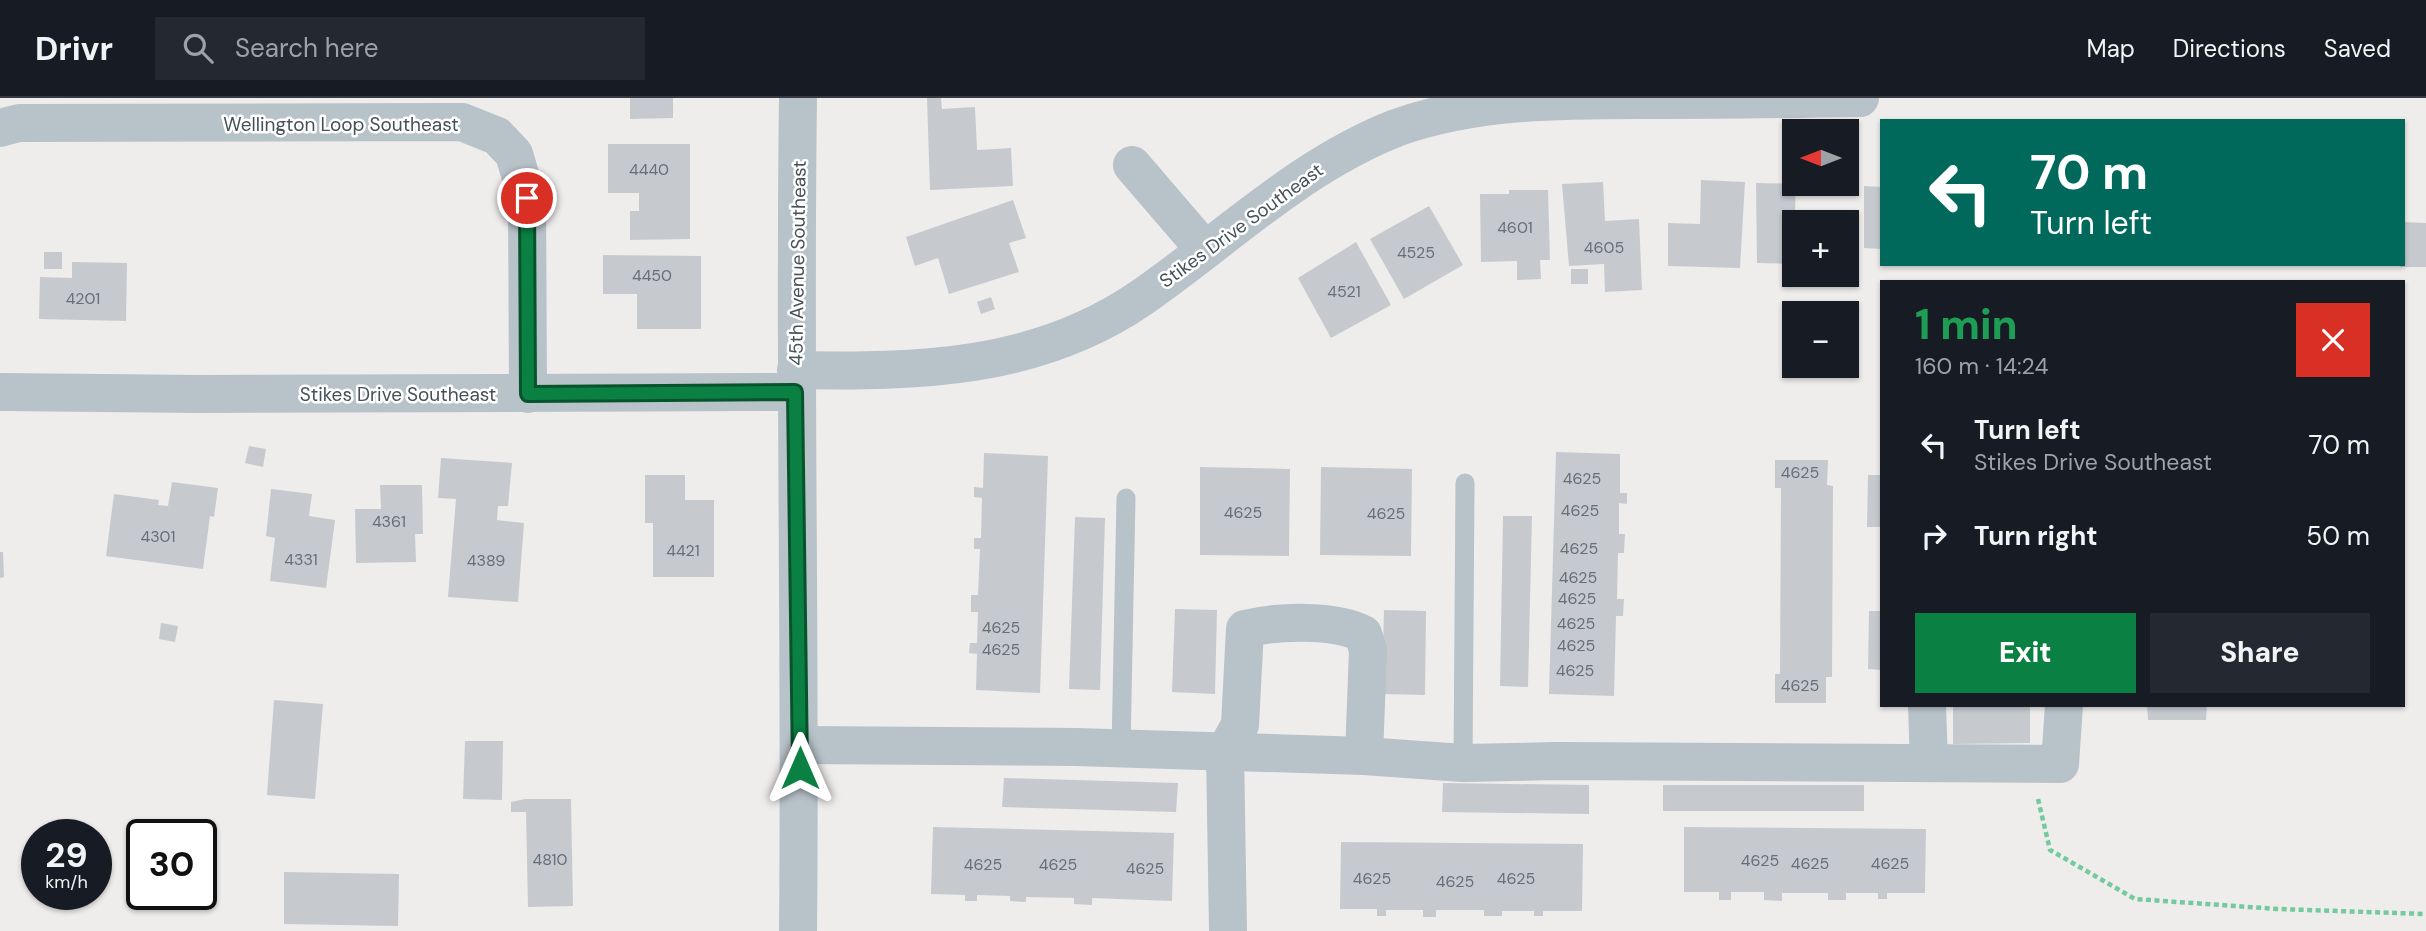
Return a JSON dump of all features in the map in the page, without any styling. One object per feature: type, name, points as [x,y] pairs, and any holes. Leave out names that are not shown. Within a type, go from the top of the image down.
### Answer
[{"type":"street","name":"45th Avenue Southeast","points":[[798,931],[800,744],[795,381],[799,98]]},
{"type":"street","name":"Stikes Drive Southeast","points":[[0,391],[528,394],[795,381],[912,371],[1033,350],[1078,334],[1139,299],[1273,196],[1332,159],[1396,127],[1463,110],[1521,102],[1860,98]]},
{"type":"street","name":"Wellington Loop Southeast","points":[[0,128],[33,123],[462,122],[497,136],[514,154],[527,198],[528,394]]},
{"type":"street","points":[[1132,165],[1205,250]]},
{"type":"street","points":[[1228,931],[1225,752],[1240,725],[1245,629],[1265,624],[1347,625],[1363,634],[1368,650],[1364,756]]},
{"type":"street","points":[[1927,707],[1929,763]]},
{"type":"street","points":[[800,744],[1121,749],[1364,756],[1463,763],[2060,764],[2064,707]]},
{"type":"lane","points":[[1463,763],[1465,483]]},
{"type":"lane","points":[[1121,749],[1126,498]]},
{"type":"path","points":[[2030,764],[2050,850],[2135,899],[2278,909],[2426,914]]},
{"type":"building","points":[[630,98],[673,98],[673,118],[630,119]]},
{"type":"building","points":[[927,98],[941,98],[942,109],[975,107],[977,150],[1011,148],[1013,186],[930,190]]},
{"type":"building","points":[[608,144],[690,144],[690,239],[630,240],[630,211],[639,211],[639,193],[608,193]]},
{"type":"building","points":[[1701,180],[1745,182],[1740,268],[1668,266],[1668,223],[1700,224]]},
{"type":"building","points":[[1603,182],[1605,221],[1639,219],[1642,290],[1605,292],[1604,264],[1569,266],[1562,184]]},
{"type":"building","points":[[1756,183],[1782,184],[1782,196],[1796,196],[1795,210],[1782,210],[1782,264],[1757,263]]},
{"type":"building","points":[[1864,186],[1880,187],[1880,249],[1864,248]]},
{"type":"building","points":[[1509,190],[1548,190],[1550,260],[1540,260],[1541,279],[1517,280],[1517,261],[1481,262],[1480,194],[1509,194]]},
{"type":"building","points":[[1013,200],[1026,238],[1009,243],[1019,272],[949,294],[938,258],[915,266],[906,237]]},
{"type":"building","points":[[1429,206],[1463,265],[1404,299],[1370,239]]},
{"type":"building","points":[[2405,222],[2426,223],[2426,267],[2400,267],[2405,266]]},
{"type":"building","points":[[1356,242],[1391,305],[1331,338],[1298,278]]},
{"type":"building","points":[[44,252],[62,252],[62,269],[44,269]]},
{"type":"building","points":[[603,255],[701,256],[701,329],[637,329],[637,294],[603,294]]},
{"type":"building","points":[[72,262],[127,263],[126,321],[39,319],[40,277],[72,278]]},
{"type":"building","points":[[1571,269],[1588,269],[1588,284],[1571,284]]},
{"type":"building","points":[[991,297],[995,309],[981,314],[977,302]]},
{"type":"building","points":[[249,446],[266,449],[263,467],[245,463]]},
{"type":"building","points":[[1556,452],[1620,454],[1620,493],[1627,493],[1627,504],[1619,503],[1619,534],[1625,534],[1624,553],[1618,553],[1617,599],[1624,599],[1623,616],[1616,616],[1614,696],[1549,694]]},
{"type":"building","points":[[984,453],[1048,456],[1040,693],[976,690],[977,654],[969,653],[970,643],[977,643],[978,612],[971,612],[971,595],[978,595],[980,549],[974,549],[974,538],[981,538],[982,498],[974,497],[974,487],[983,488]]},
{"type":"building","points":[[441,458],[512,463],[508,506],[498,506],[497,520],[524,523],[518,602],[448,597],[456,499],[438,498]]},
{"type":"building","points":[[1775,460],[1828,460],[1827,485],[1833,486],[1832,677],[1826,677],[1826,703],[1775,703],[1775,674],[1780,674],[1781,488],[1775,488]]},
{"type":"building","points":[[1200,467],[1290,469],[1289,556],[1200,555]]},
{"type":"building","points":[[1321,467],[1412,469],[1411,556],[1320,555]]},
{"type":"building","points":[[645,475],[685,475],[685,500],[714,500],[714,577],[653,577],[653,523],[645,523]]},
{"type":"building","points":[[1868,475],[1880,475],[1880,527],[1867,527]]},
{"type":"building","points":[[172,482],[218,488],[214,517],[210,516],[203,569],[106,556],[114,494],[159,500],[158,505],[168,506]]},
{"type":"building","points":[[380,485],[422,485],[423,534],[415,534],[416,562],[356,563],[355,509],[381,509]]},
{"type":"building","points":[[271,489],[312,494],[309,516],[335,520],[326,588],[270,581],[275,538],[266,536]]},
{"type":"building","points":[[1503,516],[1532,516],[1528,687],[1500,686]]},
{"type":"building","points":[[1075,517],[1105,518],[1100,690],[1069,689]]},
{"type":"building","points":[[0,552],[3,552],[4,577],[0,578]]},
{"type":"building","points":[[1175,609],[1217,610],[1215,694],[1172,692]]},
{"type":"building","points":[[1384,610],[1426,611],[1425,695],[1382,694]]},
{"type":"building","points":[[1869,611],[1880,611],[1880,670],[1868,669]]},
{"type":"building","points":[[161,623],[178,626],[175,642],[159,639]]},
{"type":"building","points":[[274,700],[323,704],[315,799],[267,795]]},
{"type":"building","points":[[1953,707],[2030,707],[2030,743],[1953,744]]},
{"type":"building","points":[[2147,707],[2207,707],[2206,720],[2148,720]]},
{"type":"building","points":[[465,741],[503,741],[502,800],[463,799]]},
{"type":"building","points":[[1004,778],[1178,783],[1176,812],[1002,807]]},
{"type":"building","points":[[1443,783],[1589,785],[1589,814],[1442,812]]},
{"type":"building","points":[[1663,785],[1864,785],[1864,811],[1663,811]]},
{"type":"building","points":[[525,799],[571,799],[573,906],[528,907],[526,812],[511,812],[511,802]]},
{"type":"building","points":[[933,827],[1174,833],[1172,901],[1092,898],[1092,905],[1074,904],[1074,898],[1026,897],[1026,902],[1010,901],[1010,896],[977,895],[977,901],[965,901],[965,895],[931,894]]},
{"type":"building","points":[[1684,827],[1926,829],[1925,893],[1887,893],[1887,899],[1878,899],[1878,893],[1846,893],[1846,900],[1828,900],[1828,893],[1782,893],[1782,901],[1764,900],[1764,892],[1731,892],[1731,900],[1719,900],[1719,892],[1684,892]]},
{"type":"building","points":[[1341,842],[1583,844],[1582,911],[1543,911],[1543,916],[1534,916],[1534,911],[1502,911],[1502,916],[1484,916],[1484,910],[1436,910],[1436,917],[1423,917],[1423,910],[1386,910],[1386,916],[1377,916],[1377,909],[1340,909]]},
{"type":"building","points":[[284,872],[399,874],[398,926],[284,924]]},
{"type":"route","points":[[527,198],[528,394],[795,392],[800,768]]}]
